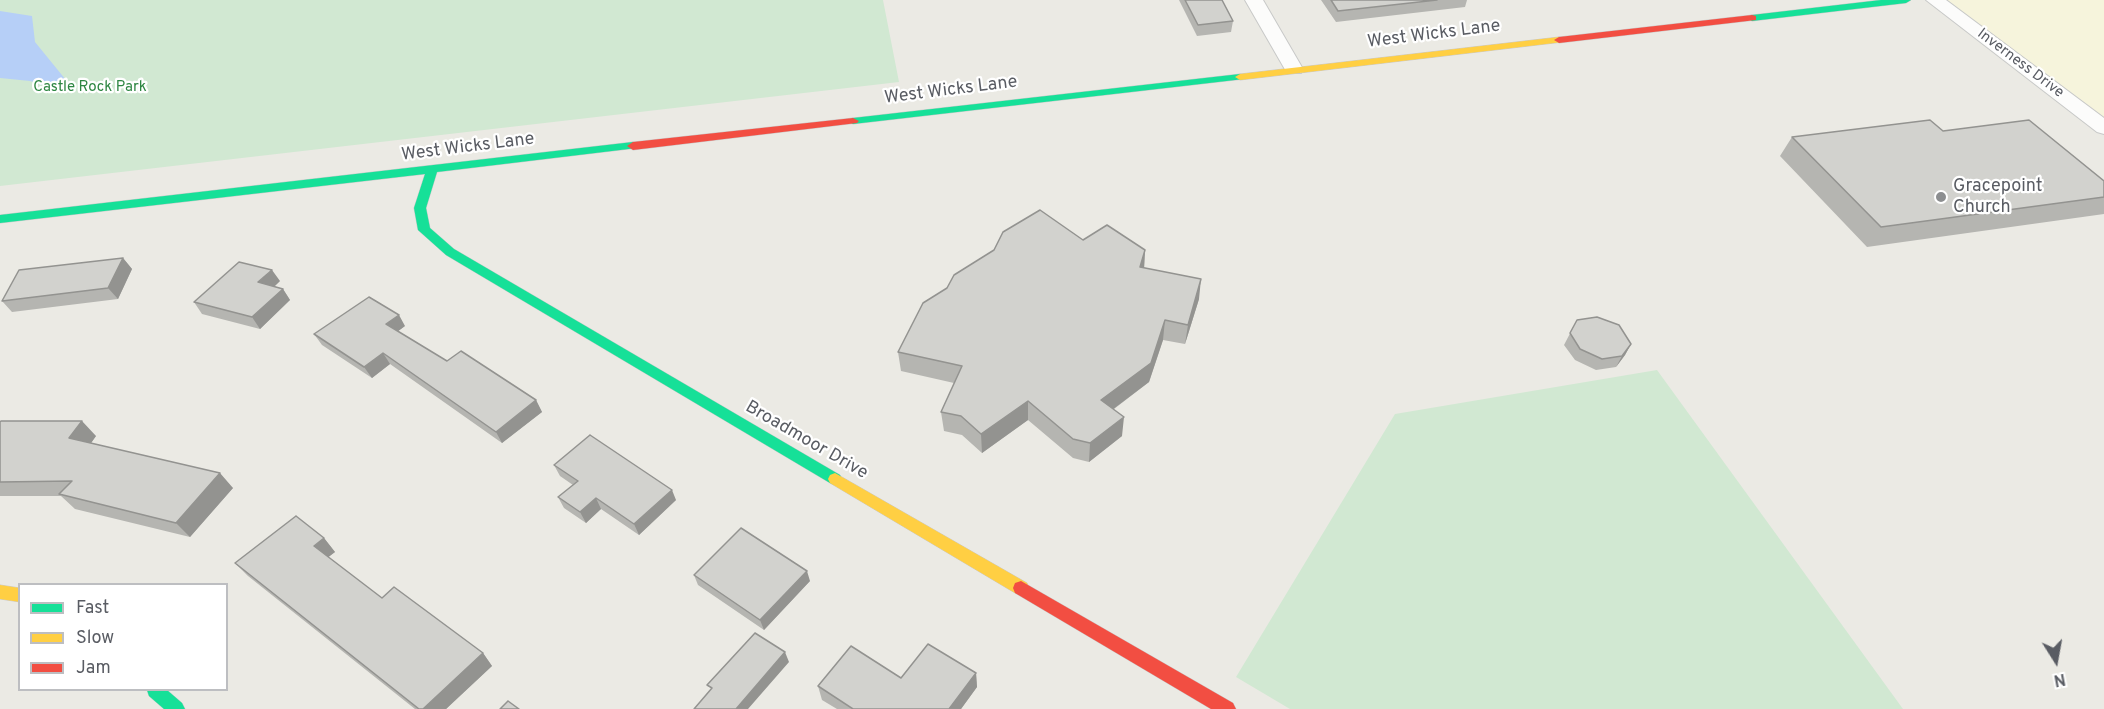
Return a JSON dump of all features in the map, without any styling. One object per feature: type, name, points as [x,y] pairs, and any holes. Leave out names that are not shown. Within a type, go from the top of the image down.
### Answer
[{"type":"main road","name":"West Wicks Lane","points":[[0,219],[1906,0]]},
{"type":"main road","name":"Broadmoor Drive","points":[[432,170],[420,208],[424,230],[450,252],[1227,709]]},
{"type":"main road","points":[[0,592],[18,595]]},
{"type":"main road","points":[[156,691],[176,709]]},
{"type":"street","points":[[1254,0],[1294,69]]},
{"type":"street","name":"Inverness Drive","points":[[1935,0],[2104,128]]},
{"type":"shaded area","points":[[1935,0],[2104,0],[2104,128]]},
{"type":"green space","name":"Castle Rock Park","points":[[0,0],[883,0],[899,82],[0,186]]},
{"type":"green space","points":[[1657,370],[1903,709],[1290,709],[1236,677],[1395,414]]},
{"type":"water","points":[[0,11],[32,16],[35,42],[70,85],[46,86],[30,81],[0,78]]},
{"type":"building","points":[[1185,0],[1222,0],[1233,21],[1198,25]]},
{"type":"building","points":[[1331,0],[1437,0],[1338,11]]},
{"type":"building","points":[[1930,120],[1943,131],[2029,120],[2104,181],[2104,197],[1881,227],[1792,137]]},
{"type":"building","points":[[1040,210],[1083,240],[1107,225],[1145,250],[1140,267],[1201,279],[1188,325],[1165,320],[1151,363],[1101,400],[1124,417],[1090,443],[1073,439],[1028,401],[981,434],[961,416],[941,412],[962,366],[898,352],[923,303],[947,288],[954,275],[994,250],[1003,232]]},
{"type":"building","points":[[123,258],[108,288],[2,301],[19,270]]},
{"type":"building","points":[[239,262],[272,270],[258,282],[283,289],[252,317],[194,302]]},
{"type":"building","points":[[369,297],[399,315],[386,324],[447,361],[461,351],[536,400],[496,432],[383,353],[364,367],[314,334]]},
{"type":"building","points":[[1597,317],[1619,325],[1631,344],[1622,356],[1602,359],[1580,349],[1570,333],[1577,320]]},
{"type":"building","points":[[1,421],[82,421],[69,438],[220,473],[176,523],[59,494],[72,481],[0,482]]},
{"type":"building","points":[[590,435],[672,490],[634,524],[596,498],[580,512],[558,497],[578,481],[554,465]]},
{"type":"building","points":[[296,516],[324,538],[314,546],[382,598],[394,587],[483,653],[423,709],[419,709],[235,563]]},
{"type":"building","points":[[741,528],[807,571],[760,620],[694,575]]},
{"type":"building","points":[[755,633],[785,652],[736,709],[694,709],[712,688],[707,685]]},
{"type":"building","points":[[928,644],[976,673],[949,709],[853,709],[818,686],[851,646],[901,678]]},
{"type":"building","points":[[508,701],[519,709],[500,709]]},
{"type":"traffic: fast","points":[[1752,18],[1906,0]]},
{"type":"traffic: fast","points":[[853,121],[1240,77]]},
{"type":"traffic: fast","points":[[0,219],[633,146]]},
{"type":"traffic: fast","points":[[432,170],[420,208],[424,230],[450,252],[835,479]]},
{"type":"traffic: fast","points":[[156,691],[176,709]]},
{"type":"traffic: slow","points":[[1240,77],[1559,40]]},
{"type":"traffic: slow","points":[[835,479],[1021,588]]},
{"type":"traffic: slow","points":[[0,592],[18,595]]},
{"type":"traffic: jam","points":[[1559,40],[1752,18]]},
{"type":"traffic: jam","points":[[633,146],[853,121]]},
{"type":"traffic: jam","points":[[1021,588],[1227,709]]},
{"type":"place","name":"Gracepoint Church","points":[[1941,197]]}]
